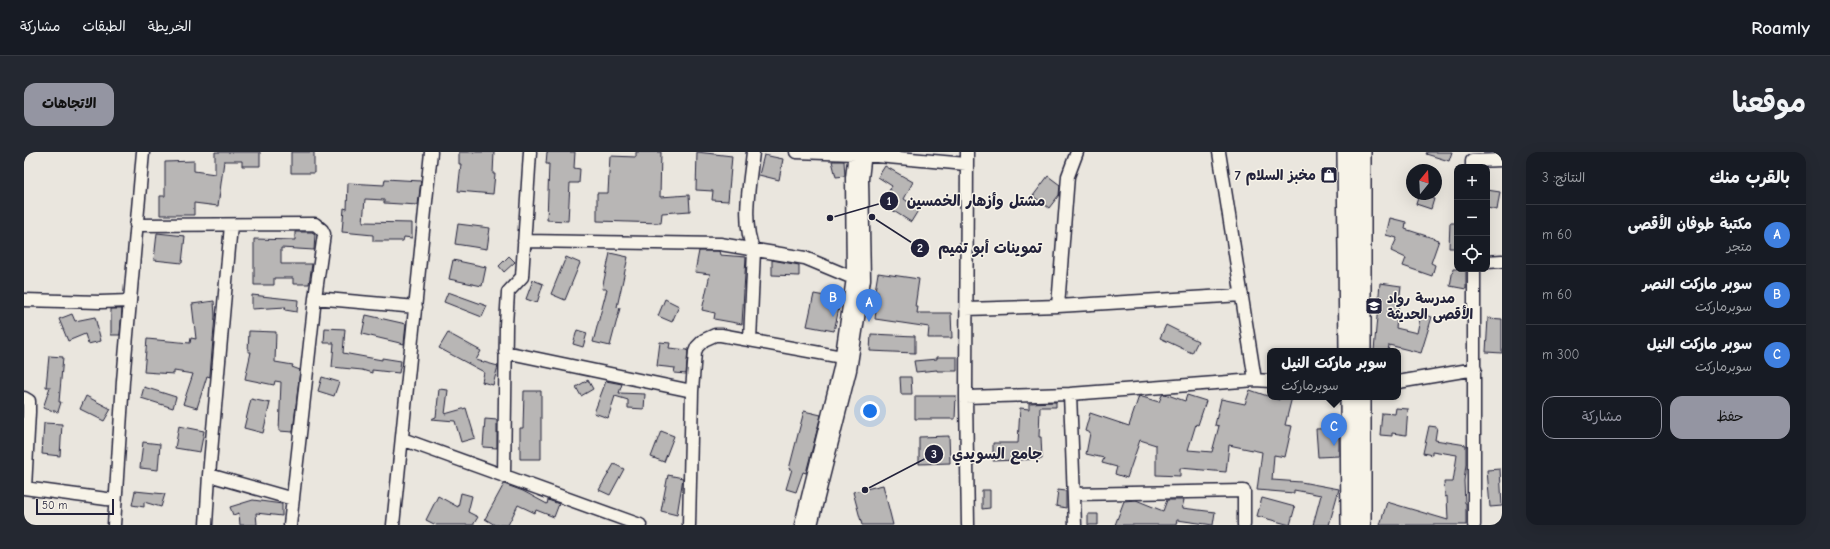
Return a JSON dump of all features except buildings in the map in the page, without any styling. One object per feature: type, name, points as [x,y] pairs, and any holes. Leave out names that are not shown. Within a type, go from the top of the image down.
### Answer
[{"type":"street","points":[[114,525],[114,500],[143,152]]},
{"type":"street","points":[[393,525],[432,152]]},
{"type":"street","points":[[504,475],[505,352],[508,292],[522,277],[530,152]]},
{"type":"street","points":[[750,340],[754,250],[750,242],[746,226],[753,152]]},
{"type":"street","points":[[796,152],[860,153],[966,158],[966,397],[968,525]]},
{"type":"street","points":[[1058,306],[1068,176],[1077,152]]},
{"type":"street","points":[[1219,152],[1255,380]]},
{"type":"street","points":[[1346,152],[1348,348]]},
{"type":"street","points":[[1362,152],[1362,348]]},
{"type":"street","points":[[801,525],[842,357],[853,278],[852,178],[860,153]]},
{"type":"street","points":[[811,525],[850,370],[864,279],[860,153]]},
{"type":"street","points":[[1472,164],[1472,161],[1502,160]]},
{"type":"street","points":[[136,225],[315,224],[322,230],[324,234],[315,298],[290,525]]},
{"type":"street","points":[[206,525],[231,225]]},
{"type":"street","points":[[524,241],[720,244],[805,258],[853,278]]},
{"type":"street","points":[[1490,262],[1502,261]]},
{"type":"street","points":[[1474,272],[1474,525]]},
{"type":"street","points":[[966,310],[1242,295]]},
{"type":"street","points":[[315,298],[416,307]]},
{"type":"street","points":[[24,300],[100,302],[130,301]]},
{"type":"street","points":[[689,525],[692,391],[695,352],[700,343],[715,335],[842,357]]},
{"type":"street","points":[[505,352],[692,391]]},
{"type":"street","points":[[1401,381],[1475,369]]},
{"type":"street","points":[[966,397],[1070,394],[1255,380],[1267,381]]},
{"type":"street","points":[[1070,394],[1075,525]]},
{"type":"street","points":[[24,398],[29,401],[25,488],[114,500]]},
{"type":"street","points":[[1348,400],[1356,456],[1362,525]]},
{"type":"street","points":[[1350,525],[1362,400]]},
{"type":"street","points":[[402,439],[640,525]]},
{"type":"street","points":[[209,475],[293,498]]},
{"type":"street","points":[[1074,494],[1244,490],[1244,525]]},
{"type":"place","name":"مخبز السلام 7","points":[[1329,175]]},
{"type":"place","name":"تموينات أبو تميم","points":[[872,217]]},
{"type":"place","name":"مشتل وأزهار الخمسين","points":[[830,218]]},
{"type":"place","name":"مدرسة رواد الأقصى الحديثة","points":[[1374,306]]},
{"type":"place","name":"سوبر ماركت النصر","points":[[833,317]]},
{"type":"place","name":"مكتبة طوفان الأقصى","points":[[869,322]]},
{"type":"place","name":"سوبر ماركت النيل","points":[[1334,446]]},
{"type":"place","name":"جامع السويدي","points":[[865,490]]}]
